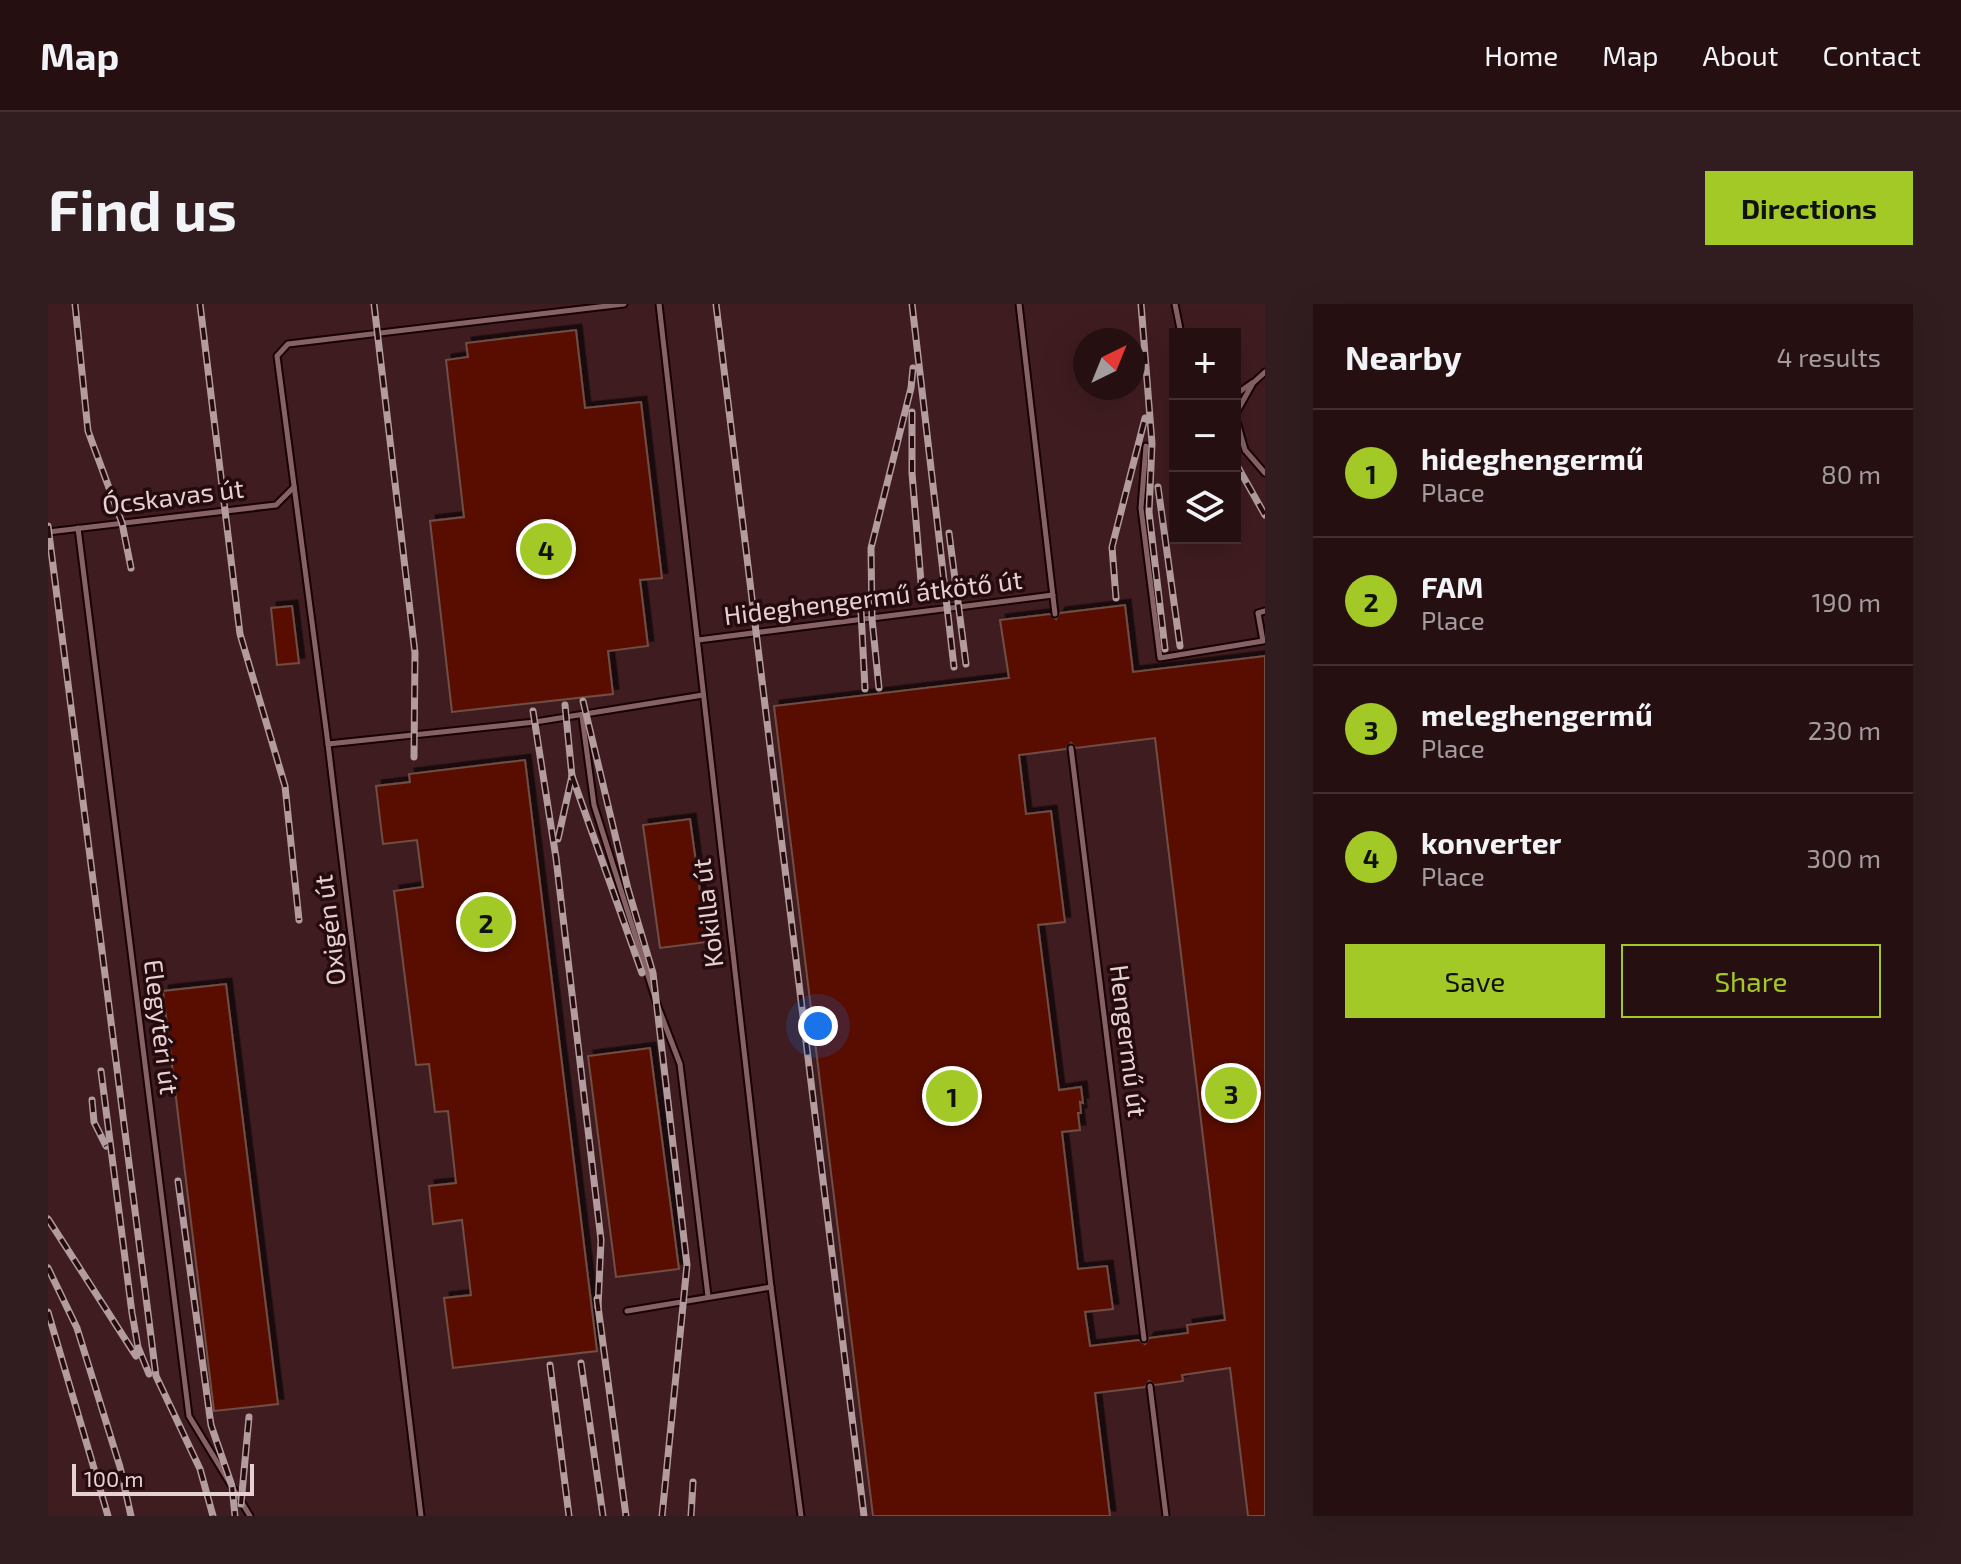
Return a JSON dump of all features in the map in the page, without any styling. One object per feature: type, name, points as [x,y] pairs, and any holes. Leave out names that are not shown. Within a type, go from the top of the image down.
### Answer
[{"type":"lane","name":"Oxigén út","points":[[421,1516],[328,744],[277,356],[288,344],[624,304]]},
{"type":"lane","name":"Kokilla út","points":[[659,304],[771,1287],[801,1516]]},
{"type":"lane","points":[[1019,304],[1055,614]]},
{"type":"lane","points":[[1175,304],[1180,328]]},
{"type":"lane","points":[[1241,391],[1265,372]]},
{"type":"lane","points":[[1253,383],[1235,415],[1245,450],[1265,473]]},
{"type":"lane","points":[[1146,446],[1141,508],[1160,658],[1263,641],[1258,613],[1265,611]]},
{"type":"lane","name":"Ócskavas út","points":[[48,532],[276,505],[295,487]]},
{"type":"lane","name":"Elegytéri út","points":[[78,528],[189,1416],[250,1516]]},
{"type":"lane","name":"Hideghengermű átkötő út","points":[[698,640],[1053,595]]},
{"type":"lane","points":[[328,744],[582,716],[703,695]]},
{"type":"lane","points":[[582,716],[594,805],[657,1004],[680,1064],[708,1296]]},
{"type":"lane","name":"Hengermű út","points":[[1071,748],[1144,1339]]},
{"type":"lane","points":[[627,1311],[771,1287]]},
{"type":"lane","points":[[1150,1386],[1166,1516]]},
{"type":"shaded area","points":[[48,304],[1265,304],[1265,1516],[48,1516]]},
{"type":"building","points":[[576,330],[585,408],[641,402],[662,578],[640,580],[648,646],[608,651],[613,694],[452,712],[430,521],[464,517],[446,360],[468,357],[466,343]]},
{"type":"building","points":[[1125,605],[1133,672],[1265,656],[1265,1516],[1248,1516],[1230,1368],[1182,1375],[1183,1381],[1155,1385],[1149,1381],[1145,1387],[1095,1393],[1110,1516],[873,1516],[774,706],[1009,678],[1000,620],[1050,614],[1056,619],[1060,613]],"holes":[[[1155,738],[1225,1320],[1187,1325],[1188,1333],[1149,1338],[1145,1344],[1139,1340],[1090,1346],[1085,1312],[1113,1309],[1107,1266],[1078,1269],[1062,1132],[1080,1130],[1078,1113],[1081,1113],[1080,1102],[1083,1103],[1081,1087],[1059,1090],[1038,925],[1065,922],[1051,811],[1026,814],[1019,755],[1066,749],[1071,743],[1076,748]]]},
{"type":"building","points":[[292,606],[299,663],[277,665],[271,608]]},
{"type":"building","points":[[525,760],[597,1351],[453,1368],[444,1298],[471,1295],[462,1220],[433,1224],[429,1186],[456,1183],[448,1111],[435,1112],[429,1064],[416,1065],[394,891],[423,887],[417,840],[383,844],[376,786],[410,782],[409,774]]},
{"type":"building","points":[[690,819],[707,942],[660,948],[643,825]]},
{"type":"building","points":[[226,984],[278,1404],[214,1411],[163,991]]},
{"type":"building","points":[[650,1048],[679,1269],[616,1277],[588,1056]]},
{"type":"railway","points":[[75,304],[88,431],[122,523],[131,568]]},
{"type":"railway","points":[[200,304],[240,634],[285,786],[299,920]]},
{"type":"railway","points":[[374,304],[415,653],[414,757]]},
{"type":"railway","points":[[716,304],[864,1516]]},
{"type":"railway","points":[[912,304],[954,667]]},
{"type":"railway","points":[[1141,304],[1152,443],[1149,512],[1165,649]]},
{"type":"railway","points":[[879,688],[872,619],[871,548],[911,388],[913,368]]},
{"type":"railway","points":[[912,412],[912,473],[922,594]]},
{"type":"railway","points":[[1116,598],[1112,547],[1145,418]]},
{"type":"railway","points":[[1241,472],[1265,515]]},
{"type":"railway","points":[[1158,487],[1180,646]]},
{"type":"railway","points":[[48,526],[156,1376],[200,1469],[213,1516]]},
{"type":"railway","points":[[949,533],[966,664]]},
{"type":"railway","points":[[861,611],[865,689]]},
{"type":"railway","points":[[583,701],[628,889],[653,973],[687,1265],[662,1516]]},
{"type":"railway","points":[[558,839],[572,776],[565,705]]},
{"type":"railway","points":[[533,711],[556,858],[601,1240],[598,1307]]},
{"type":"railway","points":[[572,776],[642,973]]},
{"type":"railway","points":[[101,1071],[132,1313],[138,1347],[149,1374]]},
{"type":"railway","points":[[92,1100],[94,1122],[106,1146]]},
{"type":"railway","points":[[178,1181],[211,1425],[232,1486],[235,1516]]},
{"type":"railway","points":[[48,1219],[136,1356]]},
{"type":"railway","points":[[48,1268],[77,1328],[120,1467],[131,1516]]},
{"type":"railway","points":[[597,1299],[626,1516]]},
{"type":"railway","points":[[48,1312],[108,1516]]},
{"type":"railway","points":[[581,1363],[603,1516]]},
{"type":"railway","points":[[550,1365],[569,1516]]},
{"type":"railway","points":[[241,1504],[249,1417]]},
{"type":"railway","points":[[691,1516],[693,1482]]},
{"type":"place","name":"konverter","points":[[546,549]]},
{"type":"place","name":"FAM","points":[[486,922]]},
{"type":"place","name":"meleghengermű","points":[[1231,1093]]},
{"type":"place","name":"hideghengermű","points":[[952,1096]]}]
